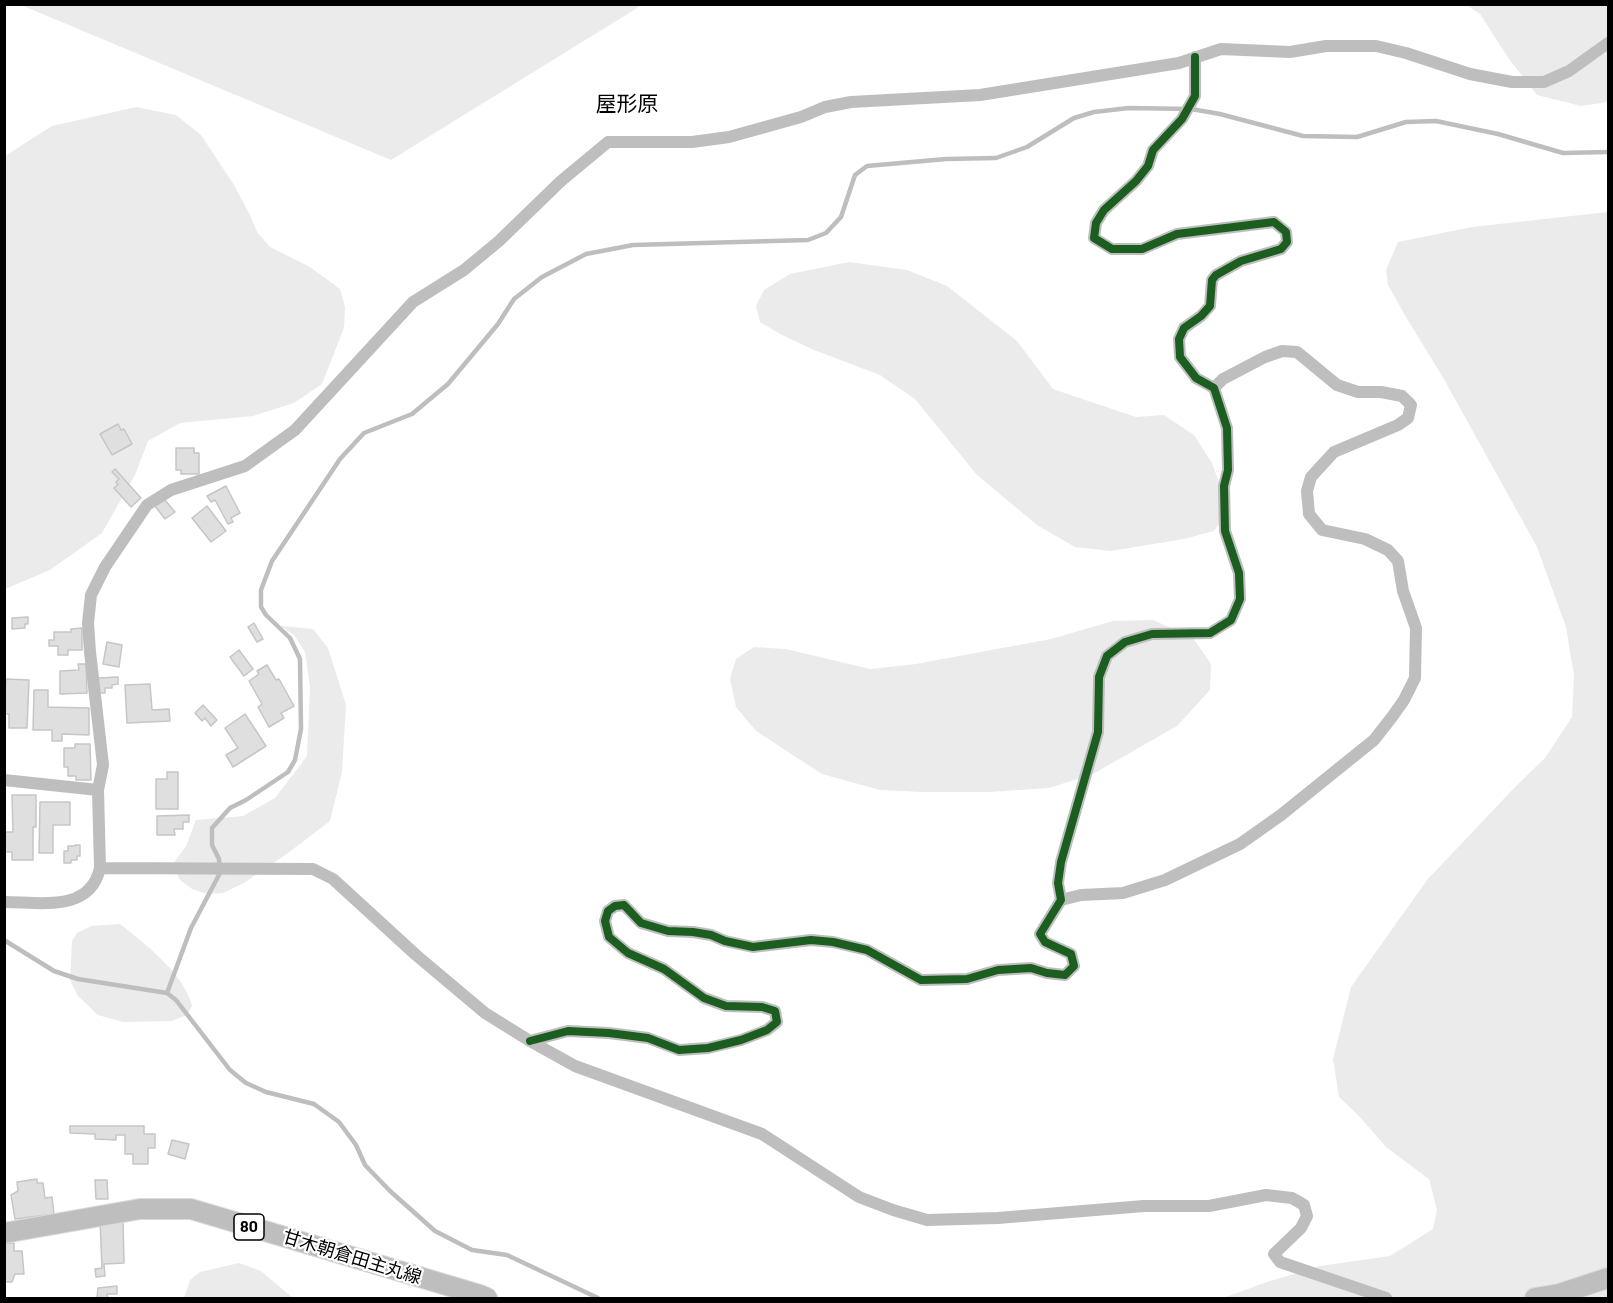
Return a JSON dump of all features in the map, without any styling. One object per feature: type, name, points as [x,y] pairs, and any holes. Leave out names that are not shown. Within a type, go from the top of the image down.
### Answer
[{"type":"main road","name":"甘木朝倉田主丸線","points":[[4,1233],[140,1209],[191,1209],[487,1299]]},
{"type":"main road","points":[[1535,1299],[1559,1294],[1608,1278]]},
{"type":"street","points":[[4,902],[60,903],[73,900],[89,892],[98,879],[100,868],[98,790],[103,765],[88,623],[91,595],[105,567],[147,505],[171,490],[245,466],[295,430],[413,302],[464,270],[499,242],[561,182],[608,142],[692,142],[729,137],[801,117],[825,107],[851,102],[980,95],[1179,63],[1221,49],[1290,52],[1326,46],[1376,46],[1406,53],[1470,74],[1512,82],[1544,82],[1569,71],[1608,43]]},
{"type":"street","points":[[530,1041],[568,1031],[648,1038],[679,1050],[698,1049],[741,1040],[767,1030],[777,1022],[775,1011],[762,1007],[726,1006],[704,998],[664,969],[628,953],[609,938],[605,921],[608,910],[615,906],[624,905],[641,923],[668,931],[711,935],[724,941],[753,947],[811,940],[833,942],[867,950],[921,980],[967,979],[998,970],[1031,968],[1065,975],[1074,966],[1071,954],[1046,942],[1040,934],[1061,900],[1058,883],[1060,862],[1098,732],[1099,677],[1107,656],[1125,642],[1152,634],[1210,633],[1231,620],[1240,599],[1239,573],[1225,531],[1224,486],[1228,470],[1227,428],[1214,388],[1196,378],[1179,357],[1179,339],[1184,328],[1201,316],[1209,306],[1212,280],[1216,275],[1241,261],[1281,249],[1287,242],[1286,232],[1274,222],[1177,234],[1143,249],[1112,249],[1094,238],[1096,223],[1104,210],[1136,181],[1148,166],[1153,150],[1182,119],[1195,96],[1195,57]]},
{"type":"street","points":[[1061,900],[1081,895],[1123,893],[1165,880],[1240,843],[1281,815],[1374,740],[1404,700],[1415,678],[1416,628],[1402,591],[1398,561],[1388,550],[1365,539],[1322,530],[1309,514],[1307,491],[1311,477],[1334,452],[1398,425],[1408,418],[1411,405],[1402,396],[1381,392],[1359,392],[1337,385],[1297,352],[1282,351],[1265,357],[1223,379],[1214,388]]},
{"type":"street","points":[[4,780],[98,790]]},
{"type":"street","points":[[100,868],[314,870],[333,879],[416,955],[485,1013],[530,1041],[574,1066],[762,1134],[859,1197],[893,1210],[927,1220],[998,1218],[1144,1206],[1209,1206],[1266,1196],[1292,1198],[1304,1205],[1307,1216],[1301,1228],[1274,1254],[1280,1263],[1386,1299]]},
{"type":"shaded area","points":[[21,5],[642,5],[391,160]]},
{"type":"shaded area","points":[[1466,5],[1608,5],[1608,102],[1581,106],[1537,95],[1509,59],[1480,14]]},
{"type":"shaded area","points":[[136,107],[176,115],[201,135],[234,185],[257,232],[270,247],[310,267],[340,289],[345,307],[344,328],[322,384],[294,403],[253,416],[180,423],[148,441],[135,475],[102,533],[50,570],[5,589],[5,156],[52,126]]},
{"type":"shaded area","points":[[1608,212],[1608,1298],[1223,1298],[1320,1266],[1390,1256],[1433,1229],[1437,1210],[1429,1179],[1386,1147],[1339,1097],[1333,1059],[1351,987],[1427,880],[1545,758],[1572,717],[1574,676],[1566,627],[1537,547],[1445,381],[1388,285],[1386,270],[1398,242],[1472,227]]},
{"type":"shaded area","points":[[849,262],[907,270],[947,286],[1017,341],[1053,389],[1136,417],[1164,415],[1194,435],[1212,463],[1222,491],[1224,517],[1214,531],[1184,539],[1111,551],[1075,547],[1037,525],[977,475],[915,399],[880,375],[814,350],[760,322],[756,306],[764,290],[790,274]]},
{"type":"shaded area","points":[[1153,620],[1193,638],[1211,664],[1210,690],[1177,726],[1093,774],[1049,788],[990,792],[880,790],[822,774],[756,731],[736,707],[730,679],[736,659],[754,647],[786,649],[870,669],[916,664],[1051,639],[1113,621]]},
{"type":"shaded area","points":[[281,626],[313,629],[328,648],[346,705],[342,772],[330,821],[244,883],[223,893],[207,894],[192,889],[180,880],[173,864],[186,846],[196,820],[243,816],[275,798],[307,756],[310,687],[305,652],[294,635]]},
{"type":"shaded area","points":[[120,924],[162,960],[181,982],[192,1006],[187,1015],[172,1021],[123,1022],[98,1015],[78,996],[70,980],[72,941],[77,933],[91,926]]},
{"type":"shaded area","points":[[239,1263],[261,1271],[293,1298],[184,1298],[190,1280],[200,1272]]},
{"type":"building","points":[[118,424],[121,430],[124,429],[132,444],[112,455],[100,434]]},
{"type":"building","points":[[176,448],[194,448],[194,453],[199,453],[199,474],[181,474],[181,470],[176,470]]},
{"type":"building","points":[[115,469],[141,498],[131,507],[114,488],[118,485],[116,482],[119,479],[112,472]]},
{"type":"building","points":[[226,486],[240,513],[231,518],[233,522],[228,524],[215,500],[211,502],[207,496]]},
{"type":"building","points":[[164,499],[175,512],[165,519],[155,506]]},
{"type":"building","points":[[207,506],[226,531],[211,542],[192,518]]},
{"type":"building","points":[[28,617],[28,624],[25,624],[25,628],[12,629],[12,618]]},
{"type":"building","points":[[254,623],[263,639],[257,642],[248,627]]},
{"type":"building","points":[[82,628],[82,650],[68,650],[68,655],[58,655],[58,646],[49,646],[49,640],[54,640],[54,632],[71,632],[71,629]]},
{"type":"building","points":[[107,642],[122,645],[119,667],[103,664]]},
{"type":"building","points":[[239,650],[253,669],[244,676],[230,657]]},
{"type":"building","points":[[78,664],[86,664],[87,693],[60,694],[60,671],[79,670]]},
{"type":"building","points":[[267,665],[276,680],[279,679],[294,706],[281,713],[284,718],[269,727],[258,707],[262,704],[249,681],[259,674],[257,671]]},
{"type":"building","points":[[118,677],[118,684],[112,685],[112,688],[105,688],[105,693],[99,693],[98,678]]},
{"type":"building","points":[[6,679],[29,680],[27,728],[9,728],[9,714],[4,714]]},
{"type":"building","points":[[150,684],[152,710],[169,709],[170,721],[127,723],[125,685]]},
{"type":"building","points":[[34,690],[48,690],[48,707],[89,708],[89,735],[62,734],[62,741],[52,741],[52,730],[33,730]]},
{"type":"building","points":[[203,705],[217,720],[211,726],[205,718],[202,721],[195,713]]},
{"type":"building","points":[[245,714],[266,746],[233,767],[226,755],[238,748],[225,728]]},
{"type":"building","points":[[75,744],[90,744],[91,780],[76,780],[76,776],[68,776],[68,767],[64,767],[64,748],[75,748]]},
{"type":"building","points":[[167,772],[178,772],[178,809],[156,809],[156,779],[167,779]]},
{"type":"building","points":[[12,795],[36,795],[33,860],[12,860],[12,852],[4,852],[4,832],[13,832]]},
{"type":"building","points":[[40,802],[70,802],[70,825],[53,825],[53,853],[39,853]]},
{"type":"building","points":[[189,815],[189,822],[183,822],[183,829],[174,829],[175,835],[157,835],[157,816]]},
{"type":"building","points":[[80,845],[80,856],[77,856],[77,860],[71,860],[71,863],[64,863],[64,851],[68,851],[68,846]]},
{"type":"building","points":[[70,1126],[144,1126],[144,1134],[155,1134],[155,1148],[148,1148],[148,1164],[133,1164],[133,1154],[125,1154],[125,1135],[116,1135],[116,1140],[95,1139],[95,1134],[70,1133]]},
{"type":"building","points":[[172,1140],[189,1144],[185,1159],[168,1154]]},
{"type":"building","points":[[37,1179],[37,1183],[43,1183],[45,1198],[52,1197],[54,1214],[15,1219],[11,1195],[18,1191],[17,1182]]},
{"type":"building","points":[[95,1180],[107,1180],[108,1199],[96,1199]]},
{"type":"building","points":[[123,1220],[124,1263],[104,1264],[105,1276],[96,1277],[95,1269],[102,1268],[100,1221]]},
{"type":"building","points":[[4,1243],[14,1243],[14,1251],[22,1251],[24,1274],[15,1274],[12,1282],[4,1282]]},
{"type":"building","points":[[117,1286],[117,1294],[107,1294],[108,1298],[97,1298],[98,1288]]},
{"type":"waterway","points":[[167,993],[191,928],[220,873],[219,859],[212,845],[212,828],[230,808],[288,772],[295,760],[301,729],[300,659],[290,638],[266,615],[261,607],[261,590],[272,561],[340,459],[364,433],[412,414],[448,384],[498,324],[514,299],[542,277],[586,254],[633,245],[808,240],[826,233],[841,217],[855,175],[867,166],[946,159],[996,158],[1027,147],[1074,118],[1094,112],[1129,108],[1191,109],[1220,114],[1303,136],[1357,137],[1406,122],[1436,121],[1498,134],[1563,153],[1608,152]]},
{"type":"waterway","points":[[4,940],[54,971],[78,979],[167,993],[176,1000],[230,1070],[246,1083],[266,1092],[314,1104],[339,1122],[356,1145],[365,1165],[435,1231],[472,1250],[507,1255],[598,1298]]},
{"type":"cycle path","points":[[530,1041],[568,1031],[648,1038],[679,1050],[708,1048],[741,1040],[767,1030],[777,1022],[775,1011],[762,1007],[726,1006],[704,998],[664,969],[628,953],[609,937],[605,921],[608,911],[615,906],[624,905],[641,923],[668,931],[711,935],[725,941],[753,947],[811,940],[833,942],[867,950],[921,980],[967,979],[998,970],[1031,968],[1065,975],[1074,966],[1071,954],[1045,942],[1040,934],[1061,900],[1058,883],[1061,862],[1098,732],[1099,677],[1107,656],[1125,642],[1152,634],[1210,633],[1231,620],[1240,599],[1239,573],[1225,531],[1224,486],[1228,470],[1227,428],[1214,388],[1196,378],[1180,357],[1179,339],[1184,328],[1201,316],[1210,306],[1212,280],[1216,275],[1241,261],[1281,249],[1287,242],[1286,232],[1274,222],[1177,234],[1142,249],[1112,249],[1094,238],[1096,223],[1104,210],[1136,181],[1148,166],[1153,150],[1182,119],[1195,96],[1195,57]]},
{"type":"district","name":"屋形原","points":[[627,104]]}]
